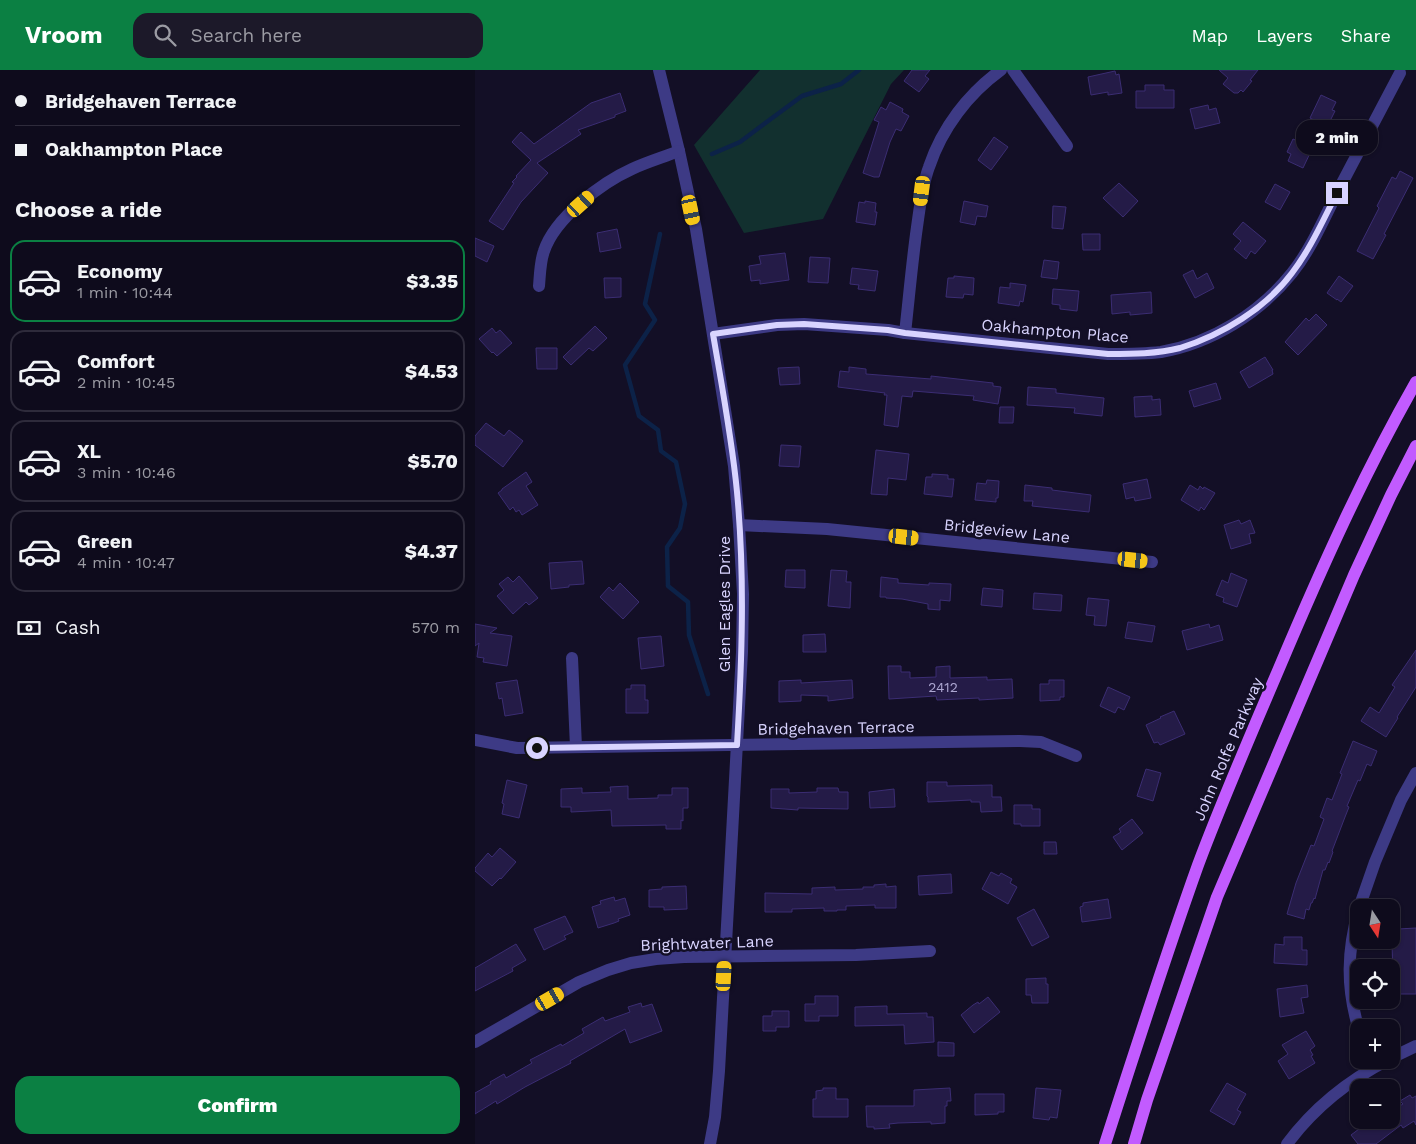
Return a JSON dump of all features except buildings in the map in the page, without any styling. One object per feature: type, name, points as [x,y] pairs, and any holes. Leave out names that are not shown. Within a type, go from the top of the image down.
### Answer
[{"type":"main road","name":"John Rolfe Parkway","points":[[1105,1144],[1189,891],[1229,788],[1304,610],[1358,492],[1416,382]]},
{"type":"main road","points":[[1134,1144],[1147,1100],[1217,897],[1353,575],[1416,446]]},
{"type":"street","name":"Glen Eagles Drive","points":[[659,70],[696,229],[713,334],[734,466],[743,594],[737,745],[719,1071],[715,1117],[710,1144]]},
{"type":"street","points":[[905,333],[922,191],[929,166],[940,140],[952,120],[975,92],[1001,70]]},
{"type":"street","points":[[1013,70],[1067,146]]},
{"type":"street","name":"Oakhampton Place","points":[[713,334],[777,325],[804,324],[888,330],[1099,353],[1135,354],[1180,348],[1230,327],[1269,298],[1292,273],[1311,245],[1400,73]]},
{"type":"street","points":[[539,286],[543,253],[557,226],[569,214],[592,194],[614,179],[632,169],[679,151]]},
{"type":"street","name":"Bridgeview Lane","points":[[739,525],[827,529],[1153,562]]},
{"type":"street","points":[[572,658],[575,747]]},
{"type":"street","name":"Bridgehaven Terrace","points":[[475,740],[517,748],[1020,741],[1041,742],[1076,756]]},
{"type":"street","points":[[1362,899],[1375,862],[1401,800],[1416,773]]},
{"type":"street","points":[[1350,946],[1349,978],[1355,1019]]},
{"type":"street","name":"Brightwater Lane","points":[[475,1042],[579,982],[631,963],[656,959],[856,955],[930,951]]},
{"type":"street","points":[[1400,1054],[1416,1046]]},
{"type":"street","points":[[1287,1144],[1299,1127],[1319,1107],[1366,1069]]},
{"type":"green space","points":[[760,70],[904,70],[891,84],[823,219],[744,233],[694,145]]},
{"type":"waterway","points":[[712,154],[740,142],[802,96],[841,84],[859,70]]},
{"type":"waterway","points":[[660,234],[645,304],[655,320],[625,365],[639,416],[658,430],[661,451],[676,462],[685,504],[680,528],[667,547],[668,586],[688,602],[689,635],[708,694]]},
{"type":"route","points":[[537,748],[737,745],[743,594],[739,525],[734,466],[713,334],[777,325],[804,324],[888,330],[1108,354],[1161,352],[1180,348],[1230,327],[1269,298],[1292,273],[1311,245],[1337,193]]}]
